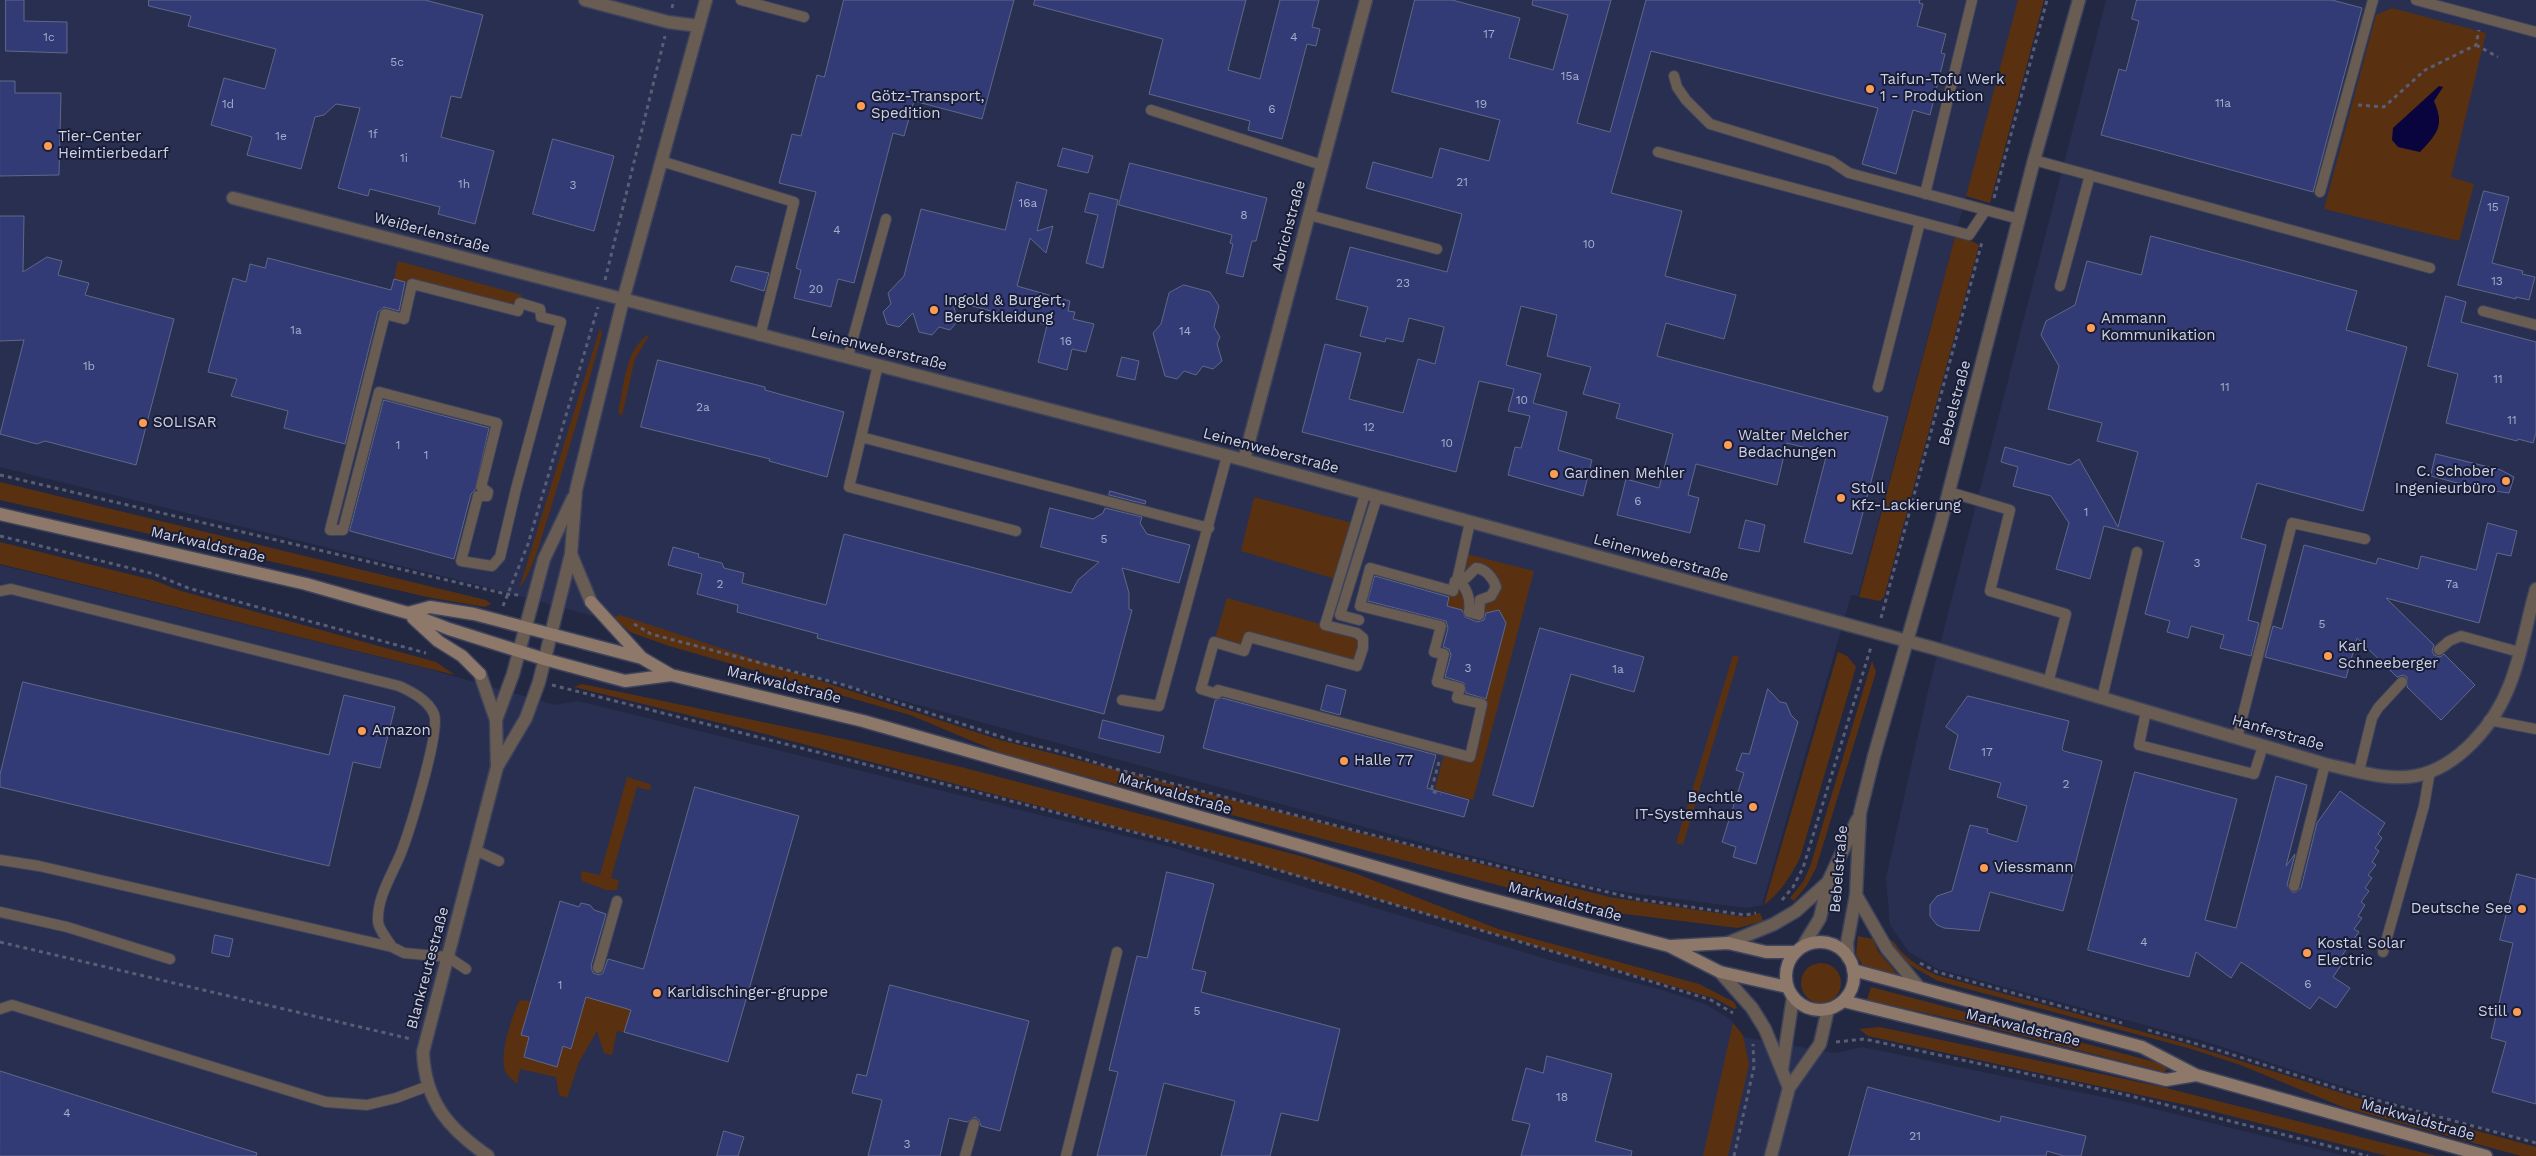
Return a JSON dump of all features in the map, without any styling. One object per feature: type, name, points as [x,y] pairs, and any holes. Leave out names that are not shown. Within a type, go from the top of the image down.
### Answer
[{"type":"main road","name":"Markwaldstraße","points":[[0,514],[306,584],[408,613],[449,629],[544,659],[625,681],[671,675]]},
{"type":"main road","points":[[591,602],[642,658]]},
{"type":"main road","name":"Markwaldstraße","points":[[408,613],[430,607],[498,620],[551,636],[642,658],[671,675],[863,721],[1450,888],[1669,946],[1720,972],[1790,992]]},
{"type":"main road","points":[[408,613],[438,641],[462,656],[480,674]]},
{"type":"main road","name":"Markwaldstraße","points":[[1669,946],[1728,942],[1766,952],[1799,949]]},
{"type":"main road","points":[[1823,942],[1842,950],[1848,958],[1853,970],[1852,985],[1843,1001],[1828,1009],[1809,1008],[1790,992],[1786,974],[1788,962],[1799,949],[1823,942]]},
{"type":"main road","name":"Markwaldstraße","points":[[1853,970],[2142,1048],[2196,1075],[2486,1156]]},
{"type":"main road","name":"Markwaldstraße","points":[[1843,1001],[2166,1080],[2196,1075]]},
{"type":"street","points":[[585,0],[668,22],[699,26]]},
{"type":"street","points":[[551,636],[571,554],[576,490],[623,300],[706,0]]},
{"type":"street","name":"Abrichstraße","points":[[1244,460],[1366,0]]},
{"type":"street","name":"Bebelstraße","points":[[1848,958],[1847,943],[1856,895],[1860,813],[1874,756],[1908,642],[1949,492],[2034,160],[2078,0]]},
{"type":"street","name":"Weißerlenstraße","points":[[233,198],[623,300]]},
{"type":"street","name":"Leinenweberstraße","points":[[623,300],[760,336],[848,356],[1244,460],[1908,642]]},
{"type":"street","points":[[525,628],[544,559],[576,490]]},
{"type":"street","points":[[571,554],[591,602]]},
{"type":"street","name":"Hanferstraße","points":[[1908,642],[2324,764],[2386,776],[2415,776],[2447,765],[2472,742],[2489,720],[2510,684],[2536,589]]},
{"type":"street","name":"Blankreutestraße","points":[[496,720],[525,628]]},
{"type":"street","name":"Blankreutestraße","points":[[488,1156],[465,1140],[442,1116],[428,1086],[424,1071],[425,1042],[497,767],[526,718],[539,682],[551,636]]},
{"type":"street","name":"Blankreutestraße","points":[[480,674],[496,720],[497,767]]},
{"type":"street","name":"Bebelstraße","points":[[1799,949],[1820,918],[1828,882],[1860,813]]},
{"type":"street","points":[[1728,942],[1796,912],[1828,882]]},
{"type":"street","points":[[1856,895],[1887,949],[1918,986]]},
{"type":"street","points":[[1720,972],[1752,1008],[1765,1029],[1789,1088]]},
{"type":"street","points":[[1782,1070],[1790,992]]},
{"type":"street","points":[[1771,1156],[1789,1088],[1820,1044],[1828,1009]]},
{"type":"lane","points":[[742,0],[804,17]]},
{"type":"lane","points":[[1925,194],[1972,0]]},
{"type":"lane","points":[[2320,192],[2373,0]]},
{"type":"lane","points":[[2416,0],[2536,32]]},
{"type":"lane","points":[[1674,76],[1677,87],[1686,100],[1710,124],[1831,161],[1850,173],[1987,212],[2019,219]]},
{"type":"lane","points":[[1150,110],[1322,165]]},
{"type":"lane","points":[[1658,152],[1969,235],[1987,212]]},
{"type":"lane","points":[[2034,160],[2430,268]]},
{"type":"lane","points":[[661,161],[794,202],[760,336]]},
{"type":"lane","points":[[2060,286],[2090,175]]},
{"type":"lane","points":[[1309,215],[1437,249]]},
{"type":"lane","points":[[848,356],[886,219]]},
{"type":"lane","points":[[1878,387],[1920,222]]},
{"type":"lane","points":[[412,284],[518,311],[520,303],[540,309],[541,317],[561,322],[516,489],[500,557],[496,562],[492,566],[461,561],[478,496],[487,496],[486,489],[481,487],[497,423],[379,392],[343,530],[330,530],[385,314],[404,318],[412,284]]},
{"type":"lane","points":[[2483,311],[2536,325]]},
{"type":"lane","points":[[878,365],[849,487],[1016,531]]},
{"type":"lane","points":[[861,437],[1209,528]]},
{"type":"lane","points":[[1122,700],[1159,706],[1209,528],[1227,456]]},
{"type":"lane","points":[[1949,492],[2010,510],[1990,591],[2066,614],[2048,683]]},
{"type":"lane","points":[[1371,495],[1325,626],[1357,633],[1363,638],[1363,648],[1357,666],[1249,637],[1244,651],[1214,642],[1201,689],[1217,694],[1218,690],[1470,757],[1482,704],[1457,698],[1460,688],[1437,682],[1444,654],[1434,652],[1441,626],[1360,606],[1370,568],[1453,591],[1455,581],[1458,581],[1464,585],[1471,602],[1469,612],[1479,615],[1480,600],[1491,596],[1496,586],[1491,577],[1481,569],[1476,568],[1466,578],[1458,576],[1470,522]]},
{"type":"lane","points":[[1340,615],[1371,495]]},
{"type":"lane","points":[[2237,738],[2292,523],[2365,539]]},
{"type":"lane","points":[[2102,698],[2137,552]]},
{"type":"lane","points":[[0,591],[10,589],[399,686],[428,704],[435,715],[435,728],[426,769],[402,852],[378,906],[378,924],[392,947]]},
{"type":"lane","points":[[1329,612],[1359,620]]},
{"type":"lane","points":[[2439,650],[2449,641],[2461,636],[2519,652]]},
{"type":"lane","points":[[2359,771],[2372,718],[2402,682]]},
{"type":"lane","points":[[2146,711],[2139,745],[2254,774],[2263,746]]},
{"type":"lane","points":[[2489,720],[2536,729]]},
{"type":"lane","points":[[2294,886],[2324,764]]},
{"type":"lane","points":[[2383,952],[2424,806],[2430,771]]},
{"type":"lane","points":[[475,850],[499,861]]},
{"type":"lane","points":[[0,860],[39,866],[392,947],[404,953],[448,957],[466,969]]},
{"type":"lane","points":[[598,968],[616,901]]},
{"type":"lane","points":[[0,912],[67,927],[170,959]]},
{"type":"lane","points":[[1066,1156],[1117,952]]},
{"type":"lane","points":[[0,1010],[12,1005],[326,1102],[367,1105],[396,1098],[428,1086]]},
{"type":"lane","points":[[965,1156],[974,1124]]},
{"type":"path","points":[[498,620],[506,594],[528,544],[602,294],[674,0]]},
{"type":"path","points":[[1987,212],[2047,0]]},
{"type":"path","points":[[2476,45],[2482,18]]},
{"type":"path","points":[[2345,103],[2384,107],[2424,70],[2476,45]]},
{"type":"path","points":[[2476,45],[2498,57]]},
{"type":"path","points":[[1782,900],[1793,887],[1803,868],[1876,634],[1982,241]]},
{"type":"path","points":[[0,475],[506,594],[533,596]]},
{"type":"path","points":[[0,536],[154,574],[188,588],[429,655]]},
{"type":"path","points":[[627,619],[651,634],[844,685],[1011,740],[1062,752],[1116,769],[1439,852],[1638,899],[1745,915],[1761,912]]},
{"type":"path","points":[[539,682],[1244,860],[1711,1000],[1739,1018]]},
{"type":"path","points":[[1440,794],[1432,791],[1442,749]]},
{"type":"path","points":[[1431,775],[1435,776]]},
{"type":"path","points":[[0,942],[425,1042]]},
{"type":"path","points":[[1913,959],[1937,972],[2126,1024]]},
{"type":"path","points":[[2145,1030],[2221,1051],[2358,1095],[2536,1143]]},
{"type":"path","points":[[1734,1156],[1754,1067],[1752,1038]]},
{"type":"path","points":[[1820,1044],[1864,1039],[2131,1096],[2368,1156]]},
{"type":"shaded area","points":[[0,0],[2019,0],[1858,596],[1851,595],[1762,905],[1747,908],[1609,890],[1456,852],[483,586],[0,467]]},
{"type":"shaded area","points":[[2018,0],[2044,0],[1990,203],[1966,196]]},
{"type":"shaded area","points":[[2106,0],[2536,0],[2536,1143],[2372,1096],[2204,1041],[1938,969],[1909,952],[1890,925],[1886,878],[1928,691]]},
{"type":"shaded area","points":[[2392,8],[2486,33],[2451,177],[2474,184],[2459,241],[2324,209],[2376,15]]},
{"type":"shaded area","points":[[2439,86],[2443,87],[2434,101],[2439,117],[2438,129],[2435,135],[2420,152],[2398,147],[2392,140],[2393,128]]},
{"type":"shaded area","points":[[1956,233],[1979,245],[1884,597],[1880,601],[1859,597]]},
{"type":"shaded area","points":[[398,261],[522,295],[518,311],[394,279]]},
{"type":"shaded area","points":[[600,328],[602,334],[550,511],[533,562],[519,589]]},
{"type":"shaded area","points":[[650,334],[635,359],[622,416],[618,412],[630,358],[635,348]]},
{"type":"shaded area","points":[[0,482],[486,600],[491,604],[485,607],[432,598],[0,500]]},
{"type":"shaded area","points":[[1254,497],[1356,524],[1339,580],[1241,551]]},
{"type":"shaded area","points":[[0,542],[153,580],[181,591],[436,662],[455,675],[0,564]]},
{"type":"shaded area","points":[[1463,553],[1534,571],[1473,800],[1435,789],[1445,750],[1470,757],[1506,623],[1499,610],[1479,615],[1480,600],[1495,592],[1486,572],[1458,576]]},
{"type":"shaded area","points":[[0,565],[425,668],[555,705],[578,701],[1170,847],[1705,1004],[1731,1020],[1743,1037],[1835,1053],[1862,1047],[2122,1101],[2345,1156],[0,1156]]},
{"type":"shaded area","points":[[1458,581],[1469,612],[1447,606],[1451,590]]},
{"type":"shaded area","points":[[1227,598],[1360,635],[1357,666],[1249,637],[1244,651],[1214,642]]},
{"type":"shaded area","points":[[620,615],[1000,740],[1609,897],[1745,917],[1760,913],[1763,921],[1738,928],[1617,913],[1528,893],[1008,756],[910,715],[669,646],[630,632],[613,617]]},
{"type":"shaded area","points":[[1838,652],[1847,656],[1856,667],[1800,858],[1785,884],[1764,905]]},
{"type":"shaded area","points":[[1733,655],[1739,657],[1683,845],[1676,843]]},
{"type":"shaded area","points":[[1872,661],[1876,672],[1816,868],[1807,885],[1794,901],[1790,898],[1803,882],[1810,867]]},
{"type":"shaded area","points":[[582,684],[853,741],[965,768],[1304,857],[1357,874],[1498,929],[1699,984],[1734,1002],[1737,1008],[1734,1009],[1716,999],[1244,860],[765,734],[574,687]]},
{"type":"shaded area","points":[[627,777],[650,784],[651,788],[649,790],[637,787],[611,878],[619,880],[617,890],[606,890],[582,881],[581,871],[600,875]]},
{"type":"shaded area","points":[[1858,936],[1873,939],[1878,951],[1899,976],[1865,969],[1856,955]]},
{"type":"shaded area","points":[[1887,939],[1894,942],[1911,961],[1936,975],[2187,1044],[2361,1099],[2536,1147],[2536,1156],[2521,1156],[2345,1108],[2238,1064],[2188,1048],[1938,981],[1906,963]]},
{"type":"shaded area","points":[[1821,963],[1835,969],[1841,983],[1835,997],[1821,1003],[1807,997],[1801,983],[1807,969]]},
{"type":"shaded area","points":[[592,977],[603,1002],[631,1010],[624,1032],[617,1031],[612,1055],[604,1053],[597,1031],[579,1062],[567,1098],[559,1095],[556,1077],[520,1069],[517,1084],[506,1073],[504,1057],[510,1025],[520,1000],[531,1001],[521,1035],[536,1039],[528,1041],[524,1057],[557,1067],[562,1050],[557,1044],[571,1049]]},
{"type":"shaded area","points":[[1871,987],[2166,1065],[2167,1069],[2164,1072],[1984,1026],[1867,1000]]},
{"type":"shaded area","points":[[1733,1023],[1743,1035],[1749,1065],[1728,1156],[1703,1156]]},
{"type":"shaded area","points":[[1880,1027],[2162,1087],[2436,1156],[2387,1156],[2200,1108],[1868,1036],[1859,1029]]},
{"type":"building","points":[[6,0],[24,0],[24,21],[67,22],[67,53],[6,51]]},
{"type":"building","points":[[149,0],[425,0],[483,15],[461,98],[451,96],[441,137],[494,151],[475,224],[438,214],[440,207],[370,189],[368,196],[338,188],[360,108],[336,104],[324,115],[315,117],[301,169],[247,155],[252,137],[211,125],[224,78],[265,89],[276,49],[188,26],[191,16],[149,6]]},
{"type":"building","points":[[844,0],[1014,0],[982,119],[914,101],[904,136],[893,133],[854,283],[838,279],[831,307],[794,298],[801,270],[796,268],[816,192],[779,183],[792,134],[801,136],[817,75],[824,77]]},
{"type":"building","points":[[1035,0],[1246,0],[1228,70],[1260,79],[1280,0],[1319,0],[1312,27],[1320,29],[1316,46],[1307,44],[1282,139],[1248,130],[1250,121],[1149,94],[1163,39],[1034,5]]},
{"type":"building","points":[[1415,0],[1452,0],[1520,18],[1509,58],[1553,70],[1568,15],[1532,5],[1533,0],[1611,0],[1577,123],[1610,132],[1646,0],[1920,0],[1919,3],[1923,4],[1917,26],[1946,34],[1941,53],[1945,54],[1930,115],[1913,110],[1896,174],[1862,164],[1878,108],[1651,51],[1611,193],[1682,211],[1665,276],[1736,295],[1724,339],[1666,323],[1657,356],[1888,417],[1852,554],[1804,542],[1827,453],[1787,443],[1777,485],[1696,464],[1688,495],[1699,498],[1690,533],[1617,515],[1626,479],[1659,488],[1673,434],[1616,418],[1620,404],[1583,394],[1591,367],[1547,356],[1557,315],[1521,306],[1506,365],[1541,374],[1533,403],[1567,412],[1558,450],[1592,460],[1583,496],[1508,475],[1515,447],[1521,448],[1530,416],[1508,411],[1514,389],[1479,381],[1456,472],[1302,432],[1325,344],[1361,353],[1349,399],[1403,413],[1418,359],[1435,364],[1444,327],[1409,318],[1403,342],[1386,338],[1385,342],[1360,336],[1368,307],[1336,299],[1350,247],[1447,272],[1462,214],[1366,188],[1373,162],[1432,178],[1440,148],[1489,161],[1500,120],[1392,92]]},
{"type":"building","points":[[2137,0],[2332,0],[2362,8],[2313,192],[2101,135],[2119,69],[2126,71],[2139,21],[2132,19]]},
{"type":"building","points":[[0,81],[15,81],[15,93],[61,93],[59,175],[0,176]]},
{"type":"building","points":[[553,139],[614,156],[594,231],[533,214]]},
{"type":"building","points":[[1063,148],[1093,156],[1088,173],[1058,166]]},
{"type":"building","points":[[1130,163],[1267,198],[1256,241],[1252,241],[1243,277],[1226,273],[1233,244],[1230,243],[1232,235],[1119,205]]},
{"type":"building","points":[[1017,182],[1047,190],[1037,231],[1053,226],[1046,253],[1030,238],[1017,286],[1070,301],[1068,311],[1075,312],[1073,319],[1094,324],[1086,352],[1072,349],[1067,370],[1038,362],[1047,325],[952,301],[958,321],[950,330],[939,327],[932,335],[919,332],[913,313],[899,327],[887,324],[883,312],[891,304],[888,293],[904,276],[921,209],[1005,230]]},
{"type":"building","points":[[2484,191],[2509,197],[2492,263],[2523,271],[2522,274],[2535,277],[2529,300],[2516,297],[2516,299],[2458,285]]},
{"type":"building","points":[[1090,193],[1118,200],[1103,268],[1086,263],[1098,215],[1085,212]]},
{"type":"building","points":[[0,216],[24,216],[23,272],[47,257],[62,261],[58,275],[89,283],[85,295],[174,319],[136,465],[45,441],[37,444],[0,434],[24,340],[0,341]]},
{"type":"building","points":[[2151,236],[2357,291],[2346,330],[2407,347],[2363,511],[2257,483],[2241,538],[2266,545],[2248,620],[2259,623],[2251,656],[2220,648],[2224,635],[2191,626],[2188,638],[2167,632],[2170,621],[2145,614],[2164,542],[2104,526],[2090,579],[2056,569],[2069,523],[2051,496],[2013,486],[2018,467],[2001,462],[2005,447],[2070,465],[2079,459],[2118,527],[2138,452],[2097,441],[2102,423],[2048,409],[2059,366],[2041,335],[2046,321],[2075,305],[2087,261],[2141,275]]},
{"type":"building","points":[[268,258],[391,290],[394,279],[405,282],[399,311],[384,307],[378,312],[345,444],[284,428],[288,411],[231,396],[237,379],[208,372],[233,278],[246,282],[250,264],[265,268]]},
{"type":"building","points":[[736,266],[769,273],[764,291],[731,281]]},
{"type":"building","points":[[1184,285],[1210,292],[1219,306],[1214,327],[1220,337],[1217,344],[1222,361],[1213,369],[1203,366],[1196,375],[1184,371],[1177,379],[1165,376],[1153,333],[1161,324],[1169,293]]},
{"type":"building","points":[[2446,296],[2466,302],[2461,322],[2536,342],[2536,433],[2533,443],[2518,439],[2517,441],[2446,423],[2458,374],[2428,366]]},
{"type":"building","points":[[1122,357],[1139,361],[1135,380],[1117,376]]},
{"type":"building","points":[[658,360],[765,387],[765,390],[844,412],[827,477],[769,461],[770,459],[641,427]]},
{"type":"building","points":[[384,400],[489,428],[475,490],[471,494],[454,559],[350,531]]},
{"type":"building","points":[[2436,454],[2501,470],[2514,477],[2509,493],[2495,491],[2495,493],[2431,476]]},
{"type":"building","points":[[1110,491],[1146,501],[1145,504],[1109,495]]},
{"type":"building","points":[[1050,508],[1093,519],[1103,513],[1105,508],[1142,517],[1140,523],[1147,534],[1190,545],[1179,583],[1122,568],[1129,593],[1129,609],[1132,610],[1104,714],[817,638],[818,634],[737,612],[738,605],[697,594],[702,574],[668,565],[673,547],[699,554],[698,557],[722,563],[724,568],[744,573],[742,583],[826,605],[844,534],[1071,593],[1078,580],[1099,562],[1041,547]]},
{"type":"building","points":[[1746,520],[1765,525],[1759,552],[1739,548]]},
{"type":"building","points":[[2488,523],[2517,531],[2511,556],[2497,553],[2479,623],[2386,598],[2434,645],[2432,651],[2434,655],[2440,657],[2444,654],[2475,685],[2441,720],[2407,687],[2407,677],[2403,675],[2397,677],[2357,638],[2346,678],[2265,657],[2273,626],[2282,629],[2304,545],[2376,564],[2378,558],[2418,569],[2421,556],[2476,570]]},
{"type":"building","points":[[1375,576],[1449,597],[1447,606],[1462,610],[1465,617],[1477,622],[1484,620],[1486,613],[1499,610],[1506,623],[1486,699],[1466,693],[1464,683],[1445,677],[1451,655],[1449,649],[1443,647],[1448,628],[1446,621],[1368,601]]},
{"type":"building","points":[[1540,628],[1644,657],[1634,692],[1571,674],[1533,807],[1493,795]]},
{"type":"building","points":[[23,682],[329,755],[344,695],[395,707],[380,768],[353,762],[329,866],[0,787],[0,775]]},
{"type":"building","points":[[1327,685],[1346,690],[1340,715],[1321,710]]},
{"type":"building","name":"Bechtle IT-Systemhaus","points":[[1768,689],[1780,702],[1786,703],[1791,715],[1798,722],[1756,864],[1733,857],[1736,847],[1722,842],[1744,773],[1736,770],[1742,753],[1749,754]]},
{"type":"building","points":[[1968,696],[2069,721],[2062,749],[2102,761],[2063,911],[1990,892],[1979,931],[1944,928],[1937,925],[1930,916],[1930,905],[1937,896],[1952,891],[1970,825],[1988,829],[1987,833],[2017,842],[2027,806],[1997,797],[2001,783],[1949,769],[1958,735],[1946,727]]},
{"type":"building","name":"Halle 77","points":[[1222,698],[1436,755],[1427,788],[1469,800],[1464,817],[1203,748],[1215,701]]},
{"type":"building","points":[[1103,720],[1164,736],[1160,753],[1099,738]]},
{"type":"building","points":[[2135,772],[2237,799],[2205,920],[2236,928],[2276,776],[2307,785],[2286,866],[2295,854],[2287,885],[2292,892],[2296,892],[2301,888],[2317,823],[2340,791],[2385,823],[2378,834],[2382,838],[2375,848],[2379,851],[2372,862],[2376,865],[2368,875],[2372,878],[2365,888],[2369,891],[2361,902],[2365,905],[2358,916],[2362,918],[2354,929],[2359,932],[2338,961],[2342,964],[2333,977],[2350,988],[2336,1008],[2319,997],[2310,1009],[2241,962],[2231,978],[2196,952],[2189,977],[2088,950]]},
{"type":"building","points":[[695,787],[799,816],[728,1062],[624,1032],[631,1010],[586,997],[571,1049],[563,1046],[557,1067],[524,1057],[529,1037],[521,1035],[560,901],[579,907],[581,903],[590,905],[594,910],[606,914],[591,966],[593,973],[599,975],[603,973],[608,959],[643,969]]},
{"type":"building","points":[[1167,872],[1214,884],[1192,969],[1206,972],[1201,992],[1340,1029],[1318,1121],[1281,1113],[1270,1156],[1221,1156],[1235,1101],[1164,1083],[1146,1156],[1097,1156],[1118,1072],[1109,1070],[1137,956],[1147,958]]},
{"type":"building","points":[[2517,874],[2536,879],[2536,1104],[2492,1092],[2506,1042],[2491,1038],[2513,943],[2500,940]]},
{"type":"building","points":[[215,935],[233,939],[229,957],[212,953]]},
{"type":"building","points":[[890,985],[1029,1021],[1000,1131],[981,1126],[979,1120],[975,1117],[967,1122],[949,1118],[940,1156],[868,1156],[882,1100],[852,1093],[857,1074],[866,1076]]},
{"type":"building","points":[[1547,1056],[1612,1074],[1595,1141],[1632,1151],[1631,1156],[1521,1156],[1530,1124],[1512,1120],[1526,1068],[1543,1073]]},
{"type":"building","points":[[0,1071],[257,1153],[256,1156],[0,1156]]},
{"type":"building","points":[[1868,1087],[2000,1122],[2001,1116],[2086,1136],[2081,1156],[2064,1156],[2047,1151],[2046,1156],[1849,1156]]},
{"type":"building","points":[[724,1131],[744,1137],[738,1156],[717,1156]]},
{"type":"place","name":"Taifun-Tofu Werk 1 - Produktion","points":[[1870,89]]},
{"type":"place","name":"Götz-Transport, Spedition","points":[[861,106]]},
{"type":"place","name":"Tier-Center Heimtierbedarf","points":[[48,146]]},
{"type":"place","name":"Ingold & Burgert, Berufskleidung","points":[[934,310]]},
{"type":"place","name":"Ammann Kommunikation","points":[[2091,328]]},
{"type":"place","name":"SOLISAR","points":[[143,423]]},
{"type":"place","name":"Walter Melcher Bedachungen","points":[[1728,445]]},
{"type":"place","name":"Gardinen Mehler","points":[[1554,474]]},
{"type":"place","name":"C. Schober Ingenieurbüro","points":[[2506,481]]},
{"type":"place","name":"Stoll Kfz-Lackierung","points":[[1841,498]]},
{"type":"place","name":"Karl Schneeberger","points":[[2328,656]]},
{"type":"place","name":"Amazon","points":[[362,731]]},
{"type":"place","name":"Halle 77","points":[[1344,761]]},
{"type":"place","name":"Bechtle IT-Systemhaus","points":[[1753,807]]},
{"type":"place","name":"Viessmann","points":[[1984,868]]},
{"type":"place","name":"Deutsche See","points":[[2522,909]]},
{"type":"place","name":"Kostal Solar Electric","points":[[2307,953]]},
{"type":"place","name":"Karldischinger-gruppe","points":[[657,993]]},
{"type":"place","name":"Still","points":[[2517,1012]]}]
